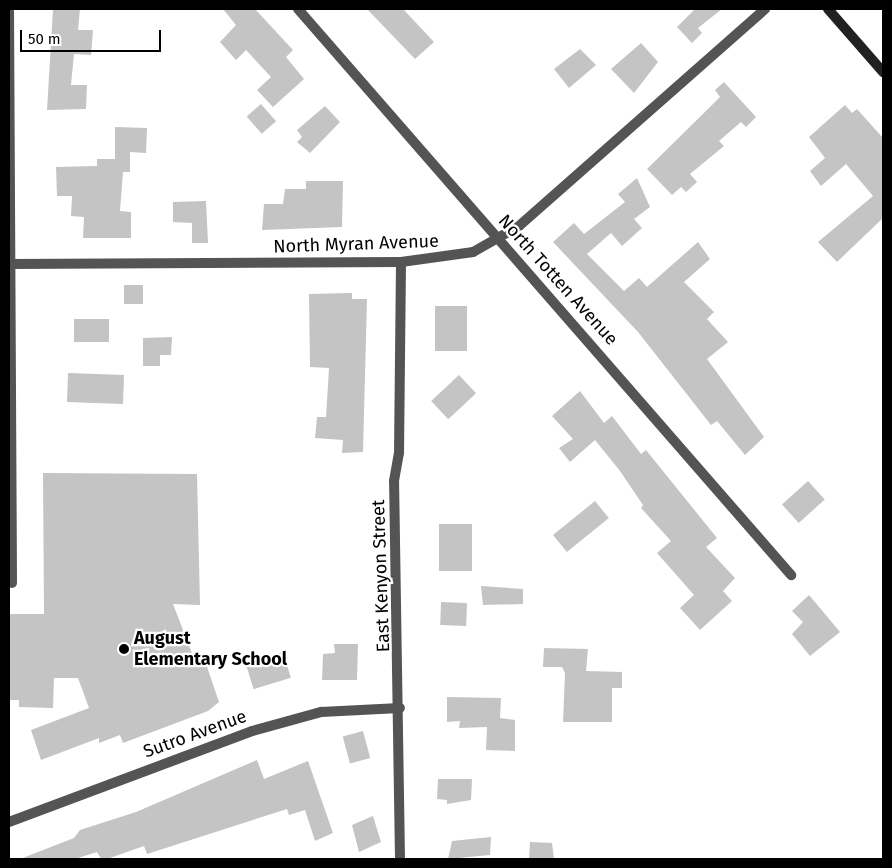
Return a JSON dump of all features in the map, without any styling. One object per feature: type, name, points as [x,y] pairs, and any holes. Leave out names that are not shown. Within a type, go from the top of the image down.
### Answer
[{"type":"street","points":[[9,9],[12,583]]},
{"type":"street","name":"North Totten Avenue","points":[[298,9],[792,574]]},
{"type":"street","name":"North Myran Avenue","points":[[10,264],[401,262],[437,260],[500,239],[765,9]]},
{"type":"street","points":[[828,9],[883,72]]},
{"type":"street","name":"East Kenyon Street","points":[[400,859],[400,708],[394,481],[399,453],[401,262]]},
{"type":"street","name":"Sutro Avenue","points":[[9,822],[252,731],[321,712],[400,708]]},
{"type":"building","points":[[53,9],[80,9],[78,30],[93,30],[91,55],[74,54],[71,85],[87,85],[86,109],[47,110]]},
{"type":"building","points":[[223,9],[255,9],[293,50],[286,57],[304,79],[273,107],[257,90],[271,77],[246,50],[236,60],[220,42],[236,25]]},
{"type":"building","points":[[367,9],[403,9],[434,42],[415,59]]},
{"type":"building","points":[[695,9],[722,9],[698,28],[702,33],[692,43],[677,27]]},
{"type":"building","points":[[641,43],[658,62],[634,93],[611,69]]},
{"type":"building","points":[[580,49],[596,65],[569,88],[554,69]]},
{"type":"building","points":[[724,82],[756,117],[746,127],[741,122],[719,141],[724,146],[690,174],[697,182],[686,192],[681,187],[672,195],[647,169],[720,97],[715,90]]},
{"type":"building","points":[[261,104],[276,121],[262,134],[247,116]]},
{"type":"building","points":[[845,105],[852,113],[857,109],[883,138],[883,218],[837,262],[818,242],[873,196],[846,164],[821,186],[810,171],[825,158],[809,137]]},
{"type":"building","points":[[325,106],[340,122],[310,153],[297,142],[302,137],[297,130]]},
{"type":"building","points":[[115,127],[147,128],[146,153],[130,152],[130,172],[123,172],[120,211],[131,212],[131,238],[83,238],[84,217],[71,216],[72,196],[57,196],[56,167],[97,166],[97,159],[115,159]]},
{"type":"building","points":[[637,178],[650,207],[634,219],[642,228],[622,246],[611,233],[587,254],[624,291],[639,278],[647,287],[698,242],[710,259],[684,282],[714,312],[707,319],[728,342],[707,359],[764,437],[745,455],[717,421],[711,425],[638,332],[553,242],[574,223],[584,234],[625,202],[618,194]]},
{"type":"building","points":[[306,181],[343,181],[342,227],[262,230],[264,204],[283,204],[285,189],[306,189]]},
{"type":"building","points":[[206,201],[208,243],[192,243],[192,223],[173,222],[173,202]]},
{"type":"building","points":[[124,285],[143,285],[143,304],[124,304]]},
{"type":"building","points":[[352,293],[352,299],[367,299],[363,452],[342,453],[343,440],[315,438],[317,417],[326,417],[329,368],[310,367],[309,294]]},
{"type":"building","points":[[435,306],[467,306],[467,351],[435,351]]},
{"type":"building","points":[[74,319],[109,319],[109,342],[74,342]]},
{"type":"building","points":[[172,337],[171,355],[160,355],[160,366],[143,366],[143,338]]},
{"type":"building","points":[[68,373],[124,375],[123,404],[67,402]]},
{"type":"building","points":[[459,375],[476,393],[448,419],[431,401]]},
{"type":"building","points":[[580,391],[604,423],[612,416],[641,454],[646,450],[717,538],[706,547],[735,578],[723,591],[732,601],[700,630],[680,608],[694,595],[657,553],[671,541],[641,508],[643,505],[620,471],[595,440],[570,462],[559,448],[573,439],[552,416]]},
{"type":"building","points":[[43,473],[197,474],[200,605],[173,604],[195,661],[204,658],[219,702],[208,711],[123,743],[120,735],[99,743],[99,738],[41,760],[31,730],[89,708],[78,678],[54,678],[53,708],[19,707],[19,700],[9,700],[9,614],[44,614]]},
{"type":"building","points":[[808,481],[825,500],[799,523],[782,504]]},
{"type":"building","points":[[595,501],[609,518],[567,552],[553,535]]},
{"type":"building","points":[[439,524],[472,524],[472,571],[439,571]]},
{"type":"building","points":[[481,586],[523,589],[523,604],[483,605]]},
{"type":"building","points":[[809,595],[840,632],[810,656],[792,634],[803,622],[792,611]]},
{"type":"building","points":[[441,602],[467,603],[466,626],[440,625]]},
{"type":"building","points":[[334,644],[358,644],[357,680],[322,680],[323,654],[335,653]]},
{"type":"building","points":[[544,648],[588,649],[586,671],[622,672],[622,688],[612,688],[612,722],[563,722],[565,673],[562,667],[543,667]]},
{"type":"building","points":[[283,652],[291,678],[254,689],[246,663]]},
{"type":"building","points":[[447,697],[501,698],[500,718],[515,720],[515,751],[486,750],[487,727],[459,728],[460,721],[447,722]]},
{"type":"building","points":[[363,731],[370,758],[350,763],[343,736]]},
{"type":"building","points":[[257,760],[264,779],[308,761],[333,833],[315,841],[305,810],[289,815],[287,809],[147,854],[144,846],[107,859],[101,859],[97,852],[75,859],[20,859],[74,838],[80,830],[136,812]]},
{"type":"building","points":[[438,779],[472,779],[471,800],[447,804],[447,800],[437,799]]},
{"type":"building","points":[[373,816],[381,842],[359,852],[352,825]]},
{"type":"building","points":[[491,837],[490,855],[448,859],[452,841]]},
{"type":"building","points":[[530,842],[552,843],[554,859],[529,859]]},
{"type":"place","name":"August Elementary School","points":[[124,649]]}]
